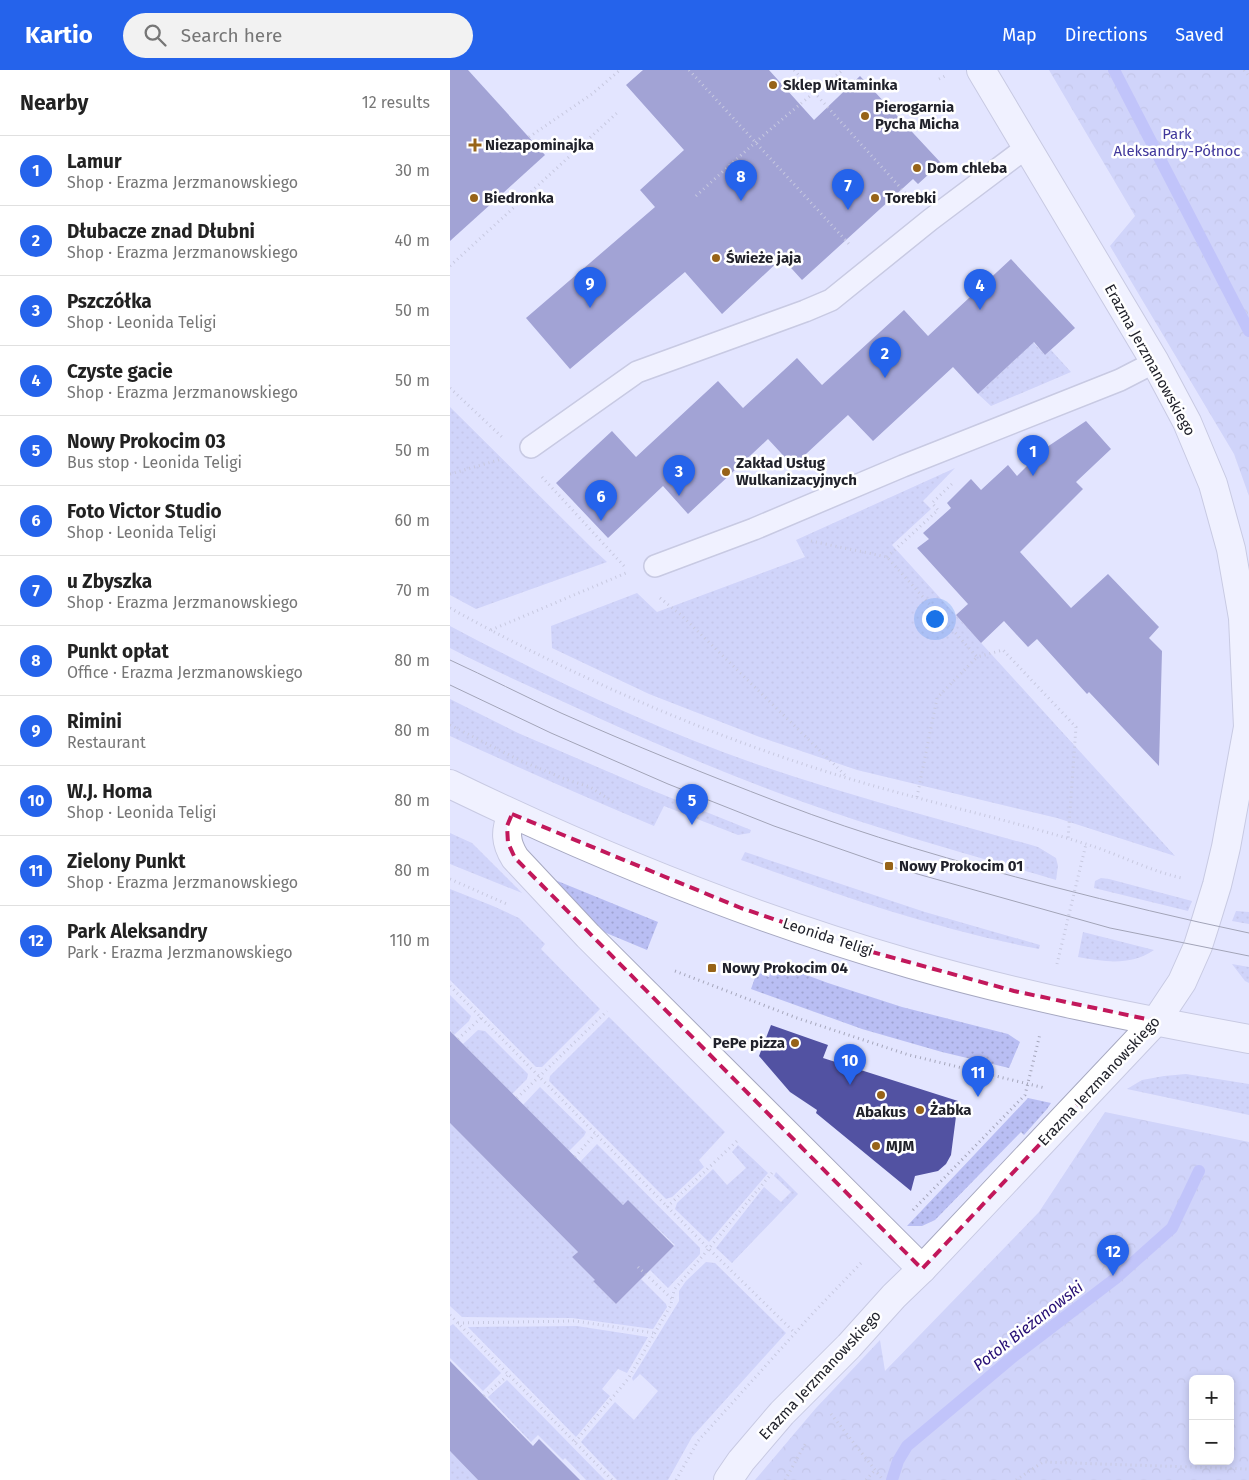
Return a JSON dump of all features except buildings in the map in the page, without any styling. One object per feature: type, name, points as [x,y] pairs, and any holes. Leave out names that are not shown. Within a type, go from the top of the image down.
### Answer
[{"type":"street","name":"Erazma Jerzmanowskiego","points":[[728,1480],[741,1461],[782,1413],[849,1346],[894,1296],[922,1269],[1156,1021],[1182,982],[1206,924],[1226,846],[1248,727],[1243,618],[1231,548],[1214,484],[1187,422],[1155,362],[981,70]]},
{"type":"street","name":"Leonida Teligi","points":[[450,784],[580,844],[663,878],[805,931],[976,982],[1249,1039]]},
{"type":"street","points":[[512,814],[506,834],[510,851],[515,858],[588,936],[922,1269]]},
{"type":"lane","points":[[526,450],[637,372],[831,300],[930,220],[1027,147]]},
{"type":"lane","points":[[655,566],[754,529],[903,466],[1120,380],[1155,362]]},
{"type":"path","points":[[530,137],[592,94],[620,70]]},
{"type":"path","points":[[689,70],[871,268]]},
{"type":"path","points":[[794,70],[930,220]]},
{"type":"path","points":[[696,196],[754,142],[844,70]]},
{"type":"path","points":[[1244,70],[1249,76]]},
{"type":"path","points":[[450,266],[618,112]]},
{"type":"path","points":[[450,388],[526,450],[629,572],[490,631]]},
{"type":"path","points":[[450,474],[526,450]]},
{"type":"path","points":[[887,557],[938,510],[932,503],[958,478]]},
{"type":"path","points":[[811,541],[887,557],[977,657]]},
{"type":"path","points":[[658,597],[680,615],[848,778]]},
{"type":"path","points":[[450,608],[490,631],[590,680],[733,740],[848,778],[1086,844],[1185,879]]},
{"type":"path","points":[[916,797],[937,698],[977,657],[1003,650],[1076,727],[1068,839]]},
{"type":"path","points":[[450,725],[520,760],[590,788],[613,802]]},
{"type":"path","points":[[1059,958],[1086,844]]},
{"type":"path","points":[[450,879],[514,907]]},
{"type":"path","points":[[674,970],[796,1018],[909,1054],[1028,1085],[1047,1088]]},
{"type":"path","points":[[450,986],[795,1334]]},
{"type":"path","points":[[517,1098],[607,1011]]},
{"type":"path","points":[[458,1039],[481,1018]]},
{"type":"path","points":[[676,1480],[698,1441],[814,1312],[1025,1095],[1036,1050]]},
{"type":"path","points":[[575,1157],[595,1134]]},
{"type":"path","points":[[667,1207],[738,1140]]},
{"type":"path","points":[[575,1442],[628,1378],[671,1305],[674,1290],[772,1173]]},
{"type":"path","points":[[638,1267],[672,1299]]},
{"type":"path","points":[[451,1318],[612,1480]]},
{"type":"path","points":[[458,1323],[575,1321],[654,1333]]},
{"type":"path","points":[[484,1396],[508,1375]]},
{"type":"path","points":[[827,1409],[882,1480]]},
{"type":"path","points":[[1016,1480],[1043,1462],[1249,1469]]},
{"type":"path","points":[[866,1480],[875,1470]]},
{"type":"highlighted area","points":[[512,814],[741,908],[865,950],[1014,991],[1156,1021],[922,1269],[515,858],[508,843],[507,826]]},
{"type":"green space","name":"Park Aleksandry-Północ","points":[[1049,70],[1249,70],[1249,496],[1234,454],[1110,246],[1135,216]]},
{"type":"green space","points":[[1033,342],[1045,355],[1051,350],[1071,372],[991,406],[978,394]]},
{"type":"green space","points":[[450,407],[607,562],[476,609],[450,595]]},
{"type":"green space","points":[[955,468],[923,501],[931,509],[892,545],[1175,856],[1057,818],[857,770],[757,736],[649,694],[552,648],[551,626],[637,593],[657,612],[805,557],[796,540]]},
{"type":"green space","points":[[450,626],[525,665],[602,701],[719,751],[828,787],[1038,847],[1056,858],[1058,866],[1056,880],[834,813],[683,755],[450,648]]},
{"type":"green space","points":[[450,699],[518,733],[751,830],[750,833],[738,835],[664,806],[654,826],[526,770],[450,736]]},
{"type":"green space","points":[[450,833],[472,843],[522,893],[450,864]]},
{"type":"green space","points":[[745,852],[925,912],[1040,945],[1039,949],[963,932],[851,899],[741,860]]},
{"type":"green space","points":[[1101,878],[1192,901],[1188,911],[1094,888],[1095,881]]},
{"type":"green space","points":[[555,880],[658,922],[647,950],[599,930]]},
{"type":"green space","points":[[450,889],[519,918],[545,944],[541,949],[600,1009],[542,1067],[536,1067],[450,980]]},
{"type":"green space","points":[[1236,911],[1249,912],[1249,924],[1232,921]]},
{"type":"green space","points":[[1083,932],[1154,950],[1136,959],[1127,961],[1108,961],[1078,957]]},
{"type":"green space","points":[[774,963],[902,1007],[1008,1034],[1020,1042],[1009,1068],[942,1052],[862,1029],[751,989],[757,972],[769,977]]},
{"type":"green space","points":[[1232,964],[1249,967],[1249,983],[1245,981]]},
{"type":"green space","points":[[450,995],[471,1016],[469,1021],[454,1035],[450,1030]]},
{"type":"green space","points":[[609,1017],[725,1132],[699,1160],[704,1167],[672,1197],[666,1199],[549,1081],[550,1076]]},
{"type":"green space","points":[[478,1030],[485,1031],[528,1074],[527,1079],[512,1094],[463,1044]]},
{"type":"green space","points":[[1186,1074],[1249,1084],[1249,1115],[1127,1089],[1142,1080]]},
{"type":"green space","points":[[540,1087],[586,1132],[569,1151],[523,1105]]},
{"type":"green space","points":[[1028,1098],[1051,1103],[1024,1135],[1021,1132],[935,1220],[922,1226],[907,1226]]},
{"type":"green space","points":[[1105,1112],[1249,1142],[1249,1480],[755,1480],[816,1408],[880,1340],[885,1371],[1039,1212]]},
{"type":"green space","points":[[450,1123],[578,1252],[572,1257],[616,1304],[641,1279],[666,1304],[667,1307],[653,1329],[572,1318],[462,1317],[450,1306]]},
{"type":"green space","points":[[597,1144],[700,1248],[700,1254],[668,1288],[650,1270],[675,1245],[628,1201],[623,1205],[580,1162]]},
{"type":"green space","points":[[738,1145],[768,1173],[709,1242],[675,1209],[677,1203],[713,1169],[727,1185],[746,1168],[732,1152]]},
{"type":"green space","points":[[776,1172],[798,1194],[732,1263],[716,1248],[764,1187],[781,1202],[791,1192],[774,1176]]},
{"type":"green space","points":[[706,1262],[715,1263],[786,1333],[692,1437],[668,1480],[617,1480],[581,1442],[615,1402],[634,1420],[658,1391],[640,1374],[633,1381],[632,1378],[679,1301],[679,1291],[686,1281]]},
{"type":"green space","points":[[453,1324],[501,1373],[483,1391],[450,1358],[450,1326]]},
{"type":"green space","points":[[577,1326],[648,1337],[627,1373],[618,1369],[602,1389],[610,1396],[576,1437],[468,1327]]},
{"type":"green space","points":[[507,1380],[605,1480],[586,1480],[565,1458],[563,1460],[538,1435],[531,1442],[488,1397]]},
{"type":"green space","points":[[450,1451],[478,1480],[450,1480]]},
{"type":"waterway","name":"Potok Bieżanowski","points":[[1114,70],[1249,331]]},
{"type":"waterway","name":"Potok Bieżanowski","points":[[892,1480],[898,1461],[907,1446],[1014,1356],[1116,1278],[1172,1228],[1199,1171]]},
{"type":"tram line","points":[[450,660],[561,713],[669,759],[845,826],[912,848],[1016,877],[1149,911],[1249,933]]},
{"type":"tram line","points":[[450,685],[551,733],[668,784],[774,826],[889,866],[1110,928],[1249,956]]},
{"type":"place","name":"Sklep Witaminka","points":[[773,85]]},
{"type":"place","name":"Pierogarnia Pycha Micha","points":[[865,116]]},
{"type":"place","name":"Niezapominajka","points":[[475,145]]},
{"type":"place","name":"Dom chleba","points":[[917,168]]},
{"type":"place","name":"Biedronka","points":[[474,198]]},
{"type":"place","name":"Torebki","points":[[875,198]]},
{"type":"place","name":"Punkt opłat","points":[[741,201]]},
{"type":"place","name":"u Zbyszka","points":[[848,210]]},
{"type":"place","name":"Świeże jaja","points":[[716,258]]},
{"type":"place","name":"Rimini","points":[[590,308]]},
{"type":"place","name":"Czyste gacie","points":[[980,310]]},
{"type":"place","name":"Dłubacze znad Dłubni","points":[[885,378]]},
{"type":"place","name":"Zakład Usług Wulkanizacyjnych","points":[[726,472]]},
{"type":"place","name":"Lamur","points":[[1033,476]]},
{"type":"place","name":"Pszczółka","points":[[679,496]]},
{"type":"place","name":"Foto Victor Studio","points":[[601,521]]},
{"type":"place","name":"Nowy Prokocim 03","points":[[692,825]]},
{"type":"place","name":"Nowy Prokocim 01","points":[[889,866]]},
{"type":"place","name":"Nowy Prokocim 04","points":[[712,968]]},
{"type":"place","name":"PePe pizza","points":[[795,1043]]},
{"type":"place","name":"W.J. Homa","points":[[850,1085]]},
{"type":"place","name":"Abakus","points":[[881,1095]]},
{"type":"place","name":"Zielony Punkt","points":[[978,1097]]},
{"type":"place","name":"Żabka","points":[[920,1110]]},
{"type":"place","name":"MJM","points":[[876,1146]]},
{"type":"place","name":"Park Aleksandry","points":[[1113,1276]]}]
